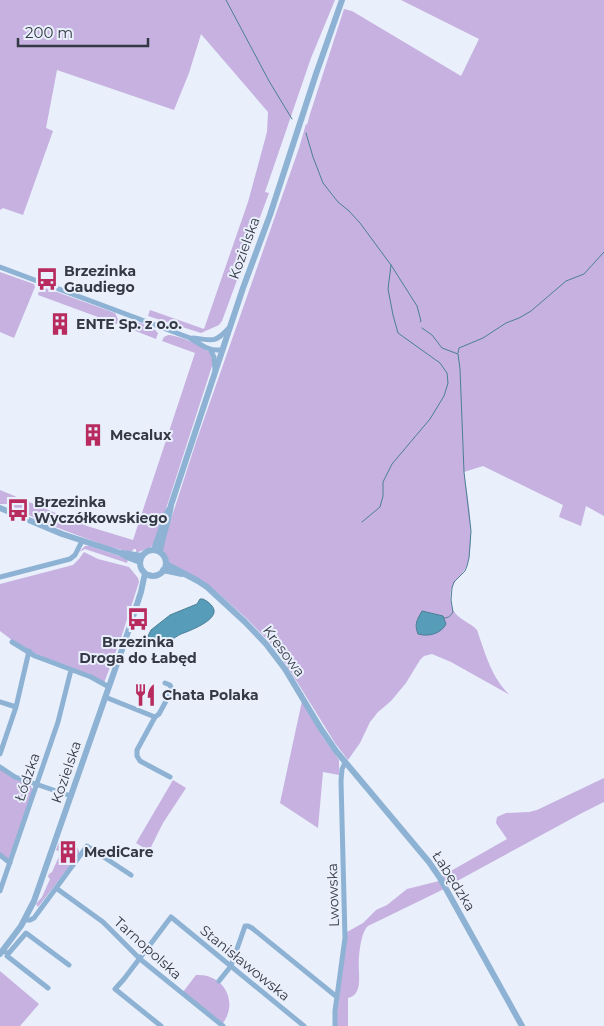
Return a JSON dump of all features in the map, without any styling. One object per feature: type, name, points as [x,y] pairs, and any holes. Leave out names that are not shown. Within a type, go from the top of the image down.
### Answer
[{"type":"street","name":"Kozielska","points":[[157,551],[161,544],[170,516],[171,505],[215,371],[270,215],[342,0]]},
{"type":"street","points":[[0,267],[190,338],[210,349],[223,349]]},
{"type":"street","points":[[210,341],[220,337],[230,328]]},
{"type":"street","points":[[190,338],[210,341],[218,344],[223,349]]},
{"type":"street","points":[[210,349],[214,357],[215,371]]},
{"type":"street","points":[[0,508],[82,541],[141,559]]},
{"type":"street","points":[[0,577],[70,559],[75,555],[82,541]]},
{"type":"street","points":[[148,551],[157,551],[164,556],[164,567],[158,575],[148,574],[141,568],[141,559],[148,551]]},
{"type":"street","name":"Kresowa","points":[[164,567],[183,574],[207,587],[250,626],[285,669],[327,739],[345,763]]},
{"type":"street","name":"Kozielska","points":[[4,952],[25,920],[34,901],[148,574]]},
{"type":"street","points":[[12,642],[36,656],[91,677],[109,687]]},
{"type":"street","points":[[0,754],[16,707],[29,651]]},
{"type":"street","name":"Łódzka","points":[[0,891],[58,722],[71,670]]},
{"type":"street","points":[[165,683],[170,685],[172,690],[159,714],[155,717],[136,754],[140,761],[170,777]]},
{"type":"street","points":[[105,697],[155,717]]},
{"type":"street","points":[[0,702],[16,707]]},
{"type":"street","name":"Lwowska","points":[[335,1026],[345,938],[341,780],[342,769],[345,763]]},
{"type":"street","name":"Łabędzka","points":[[345,763],[429,862],[440,878],[522,1026]]},
{"type":"street","points":[[0,768],[15,777],[71,796]]},
{"type":"street","points":[[25,920],[34,918],[87,846],[131,875]]},
{"type":"street","points":[[0,855],[10,863]]},
{"type":"street","name":"Tarnopolska","points":[[56,888],[103,922],[140,959],[223,1026]]},
{"type":"street","name":"Stanisławowska","points":[[140,959],[171,917],[304,1026]]},
{"type":"street","points":[[219,981],[231,966],[245,926],[250,926],[337,997]]},
{"type":"street","points":[[48,988],[4,952],[26,933],[69,966]]},
{"type":"street","points":[[140,959],[115,988],[161,1026]]},
{"type":"shaded area","points":[[0,0],[335,0],[311,58],[265,192],[269,193],[219,325],[201,333],[148,316],[150,310],[204,329],[248,202],[267,132],[268,112],[201,34],[189,73],[174,110],[57,70],[46,128],[53,131],[23,215],[3,208],[0,210]]},
{"type":"shaded area","points":[[401,0],[604,0],[604,516],[586,506],[581,526],[559,517],[563,505],[483,466],[464,472],[471,536],[467,565],[451,590],[452,607],[458,616],[477,630],[486,656],[498,681],[510,695],[451,662],[432,654],[424,656],[406,683],[370,722],[360,743],[348,760],[335,743],[275,648],[246,618],[212,588],[169,563],[163,550],[163,544],[196,442],[307,125],[344,9],[352,11],[461,76],[479,39]]},
{"type":"shaded area","points":[[0,272],[34,284],[35,287],[14,338],[0,332]]},
{"type":"shaded area","points":[[43,287],[115,313],[118,319],[117,324],[38,295],[39,289]]},
{"type":"shaded area","points":[[136,321],[153,328],[158,333],[156,339],[128,328],[130,323]]},
{"type":"shaded area","points":[[168,335],[206,349],[212,357],[213,363],[155,543],[151,547],[136,553],[136,549],[131,552],[109,547],[42,522],[7,504],[0,504],[0,490],[87,526],[133,540],[195,353],[162,341]]},
{"type":"shaded area","points":[[85,546],[128,559],[127,563],[85,549],[79,552]]},
{"type":"shaded area","points":[[84,552],[98,559],[129,567],[139,582],[104,683],[34,653],[0,631],[0,584],[73,565]]},
{"type":"shaded area","points":[[302,701],[322,736],[339,760],[339,775],[323,772],[318,828],[280,803]]},
{"type":"shaded area","points":[[0,769],[30,785],[33,790],[8,859],[0,853]]},
{"type":"shaded area","points":[[604,778],[604,802],[448,886],[442,876],[507,839],[496,823],[497,817],[506,813],[537,810]]},
{"type":"shaded area","points":[[173,780],[186,788],[163,823],[149,851],[136,843]]},
{"type":"shaded area","points":[[59,842],[66,844],[61,856],[68,858],[77,847],[79,854],[38,907],[36,904],[42,897],[50,879],[48,877],[49,874],[52,872],[61,852],[56,850]]},
{"type":"shaded area","points":[[439,881],[444,889],[365,929],[359,954],[359,986],[355,994],[348,998],[348,1026],[337,1026],[347,932],[363,923],[376,910],[387,905],[407,889]]},
{"type":"shaded area","points":[[0,971],[39,1004],[20,1026],[0,1026]]},
{"type":"shaded area","points":[[196,975],[214,979],[226,990],[229,1006],[228,1015],[223,1023],[183,992]]},
{"type":"water","points":[[200,599],[206,601],[214,610],[207,622],[162,645],[149,644],[148,636],[151,630],[170,615],[197,604]]},
{"type":"water","points":[[422,611],[443,616],[446,624],[434,634],[418,634],[416,627]]},
{"type":"waterway","points":[[226,0],[269,81],[292,119]]},
{"type":"waterway","points":[[306,133],[323,183],[338,202],[360,223],[391,265],[417,306],[420,322]]},
{"type":"waterway","points":[[458,353],[459,348],[483,338],[506,323],[531,311],[566,281],[584,274],[604,252]]},
{"type":"waterway","points":[[362,522],[380,507],[383,496],[383,482],[392,464],[430,419],[444,396],[448,383],[447,373],[440,363],[398,333],[388,289],[391,265]]},
{"type":"waterway","points":[[422,328],[432,335],[442,348],[458,354],[460,369],[464,472],[471,531],[467,566],[465,571],[454,582],[452,588],[453,612],[449,617],[444,618]]},
{"type":"place","name":"Brzezinka Gaudiego","points":[[47,279]]},
{"type":"place","name":"ENTE Sp. z o.o.","points":[[60,324]]},
{"type":"place","name":"Mecalux","points":[[93,435]]},
{"type":"place","name":"Brzezinka Wyczółkowskiego","points":[[18,510]]},
{"type":"place","name":"Brzezinka Droga do Łabęd","points":[[138,619]]},
{"type":"place","name":"Chata Polaka","points":[[145,695]]},
{"type":"place","name":"MediCare","points":[[68,852]]}]
